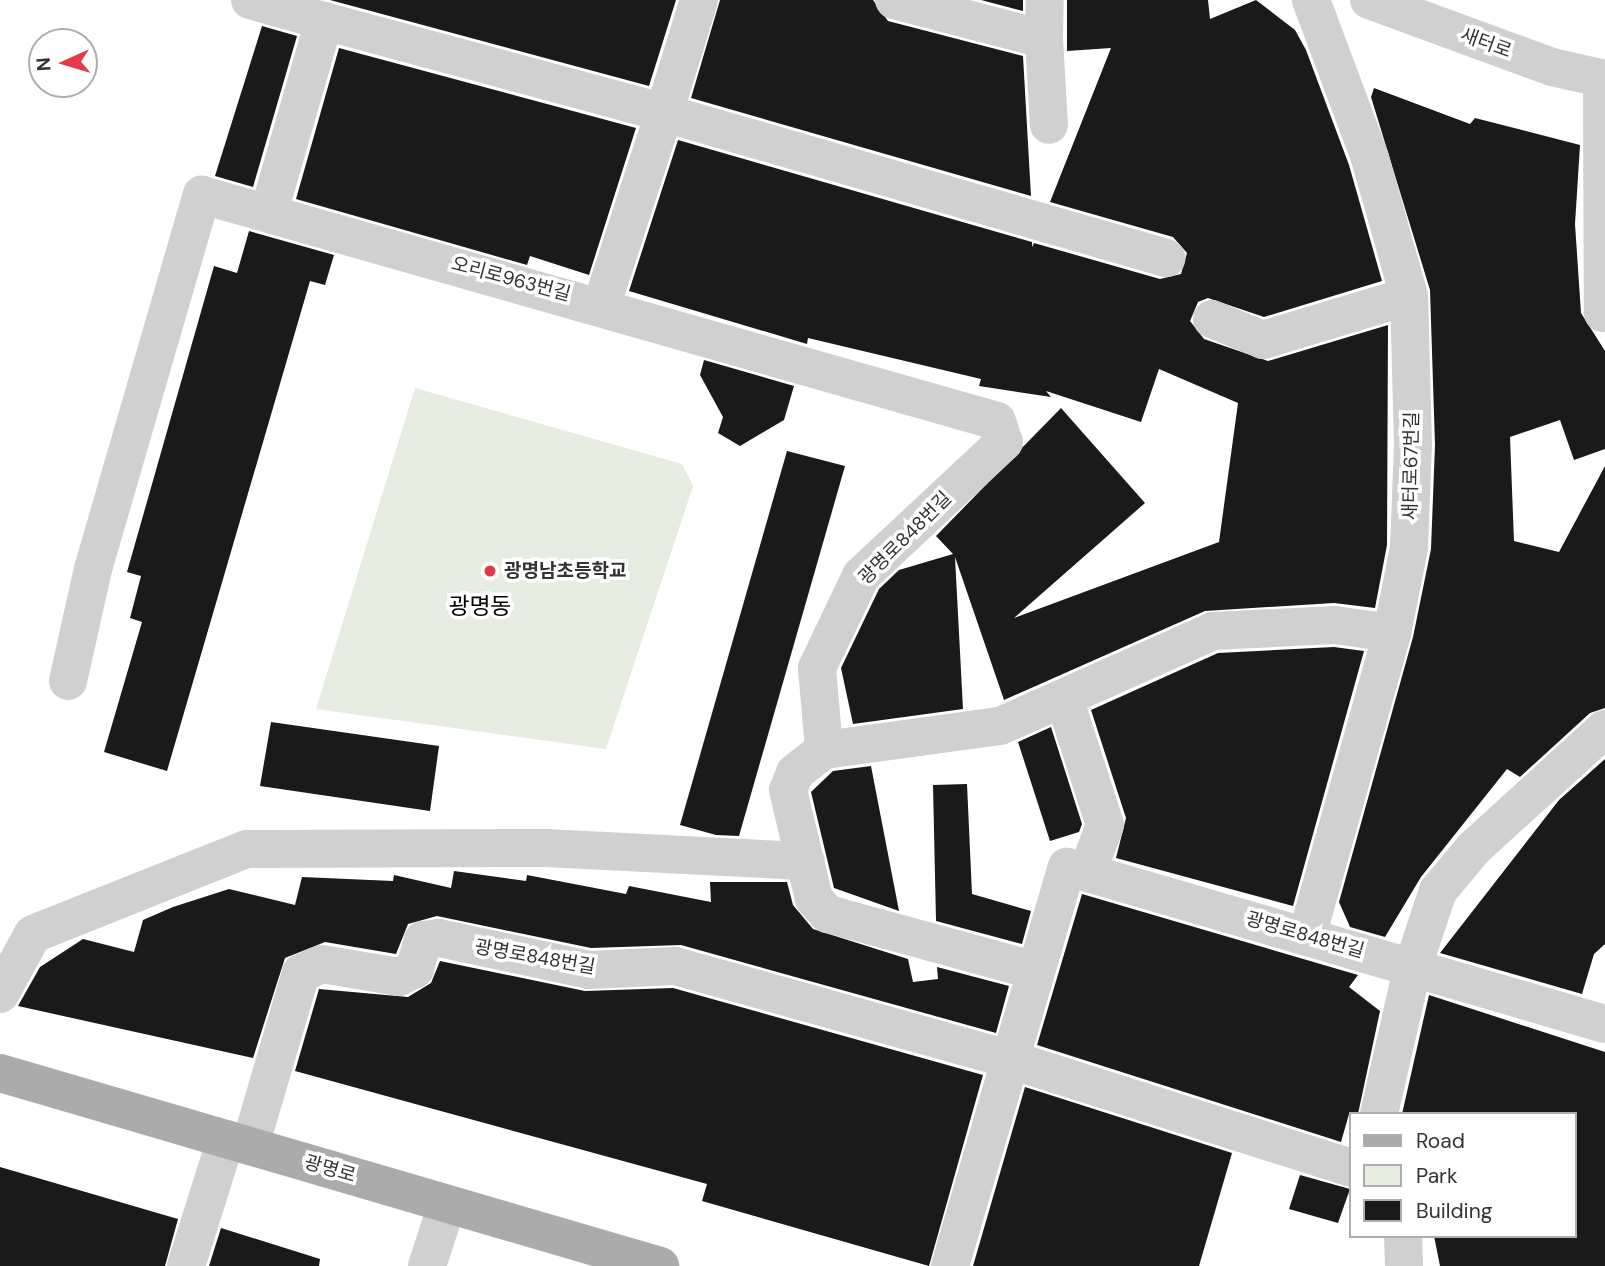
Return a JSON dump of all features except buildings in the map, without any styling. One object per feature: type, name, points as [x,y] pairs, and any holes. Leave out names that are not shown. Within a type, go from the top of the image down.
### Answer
[{"type":"main road","name":"광명로","points":[[1,1076],[238,1142],[660,1266]]},
{"type":"street","points":[[250,0],[664,113],[1166,258]]},
{"type":"street","points":[[602,304],[699,0]]},
{"type":"street","points":[[894,0],[1045,39]]},
{"type":"street","points":[[1045,0],[1049,125]]},
{"type":"street","name":"새터로67번길","points":[[1307,936],[1392,633],[1409,548],[1409,296],[1370,158],[1311,0]]},
{"type":"street","name":"새터로","points":[[1369,0],[1552,67],[1603,79]]},
{"type":"street","points":[[269,212],[324,21]]},
{"type":"street","points":[[1602,313],[1603,79]]},
{"type":"street","name":"오리로963번길","points":[[68,681],[202,195],[602,304],[996,421],[1004,442]]},
{"type":"street","points":[[1212,319],[1263,340],[1409,296]]},
{"type":"street","name":"광명로848번길","points":[[824,750],[817,668],[861,576],[1004,442]]},
{"type":"street","points":[[1033,970],[828,914],[814,899],[788,790],[795,773],[824,750],[1000,726],[1213,631],[1335,625],[1392,633]]},
{"type":"street","points":[[950,1266],[1033,970],[1067,867],[1087,873],[1105,825],[1064,698]]},
{"type":"street","points":[[1379,1112],[1413,966],[1438,891],[1475,848],[1605,729]]},
{"type":"street","points":[[0,993],[33,934],[247,849],[373,844],[806,861]]},
{"type":"street","name":"광명로848번길","points":[[1087,873],[1605,1024]]},
{"type":"street","name":"광명로848번길","points":[[238,1142],[301,973],[323,964],[399,977],[415,969],[423,940],[589,970],[675,966],[1008,1059]]},
{"type":"street","points":[[1008,1059],[1350,1168]]},
{"type":"street","points":[[186,1266],[238,1142]]},
{"type":"street","points":[[427,1266],[447,1203]]},
{"type":"street","points":[[1403,1238],[1404,1266]]},
{"type":"green space","points":[[415,388],[682,464],[693,486],[606,749],[316,709]]},
{"type":"place","name":"광명남초등학교","points":[[490,571]]},
{"type":"district","name":"광명동","points":[[480,606]]}]
